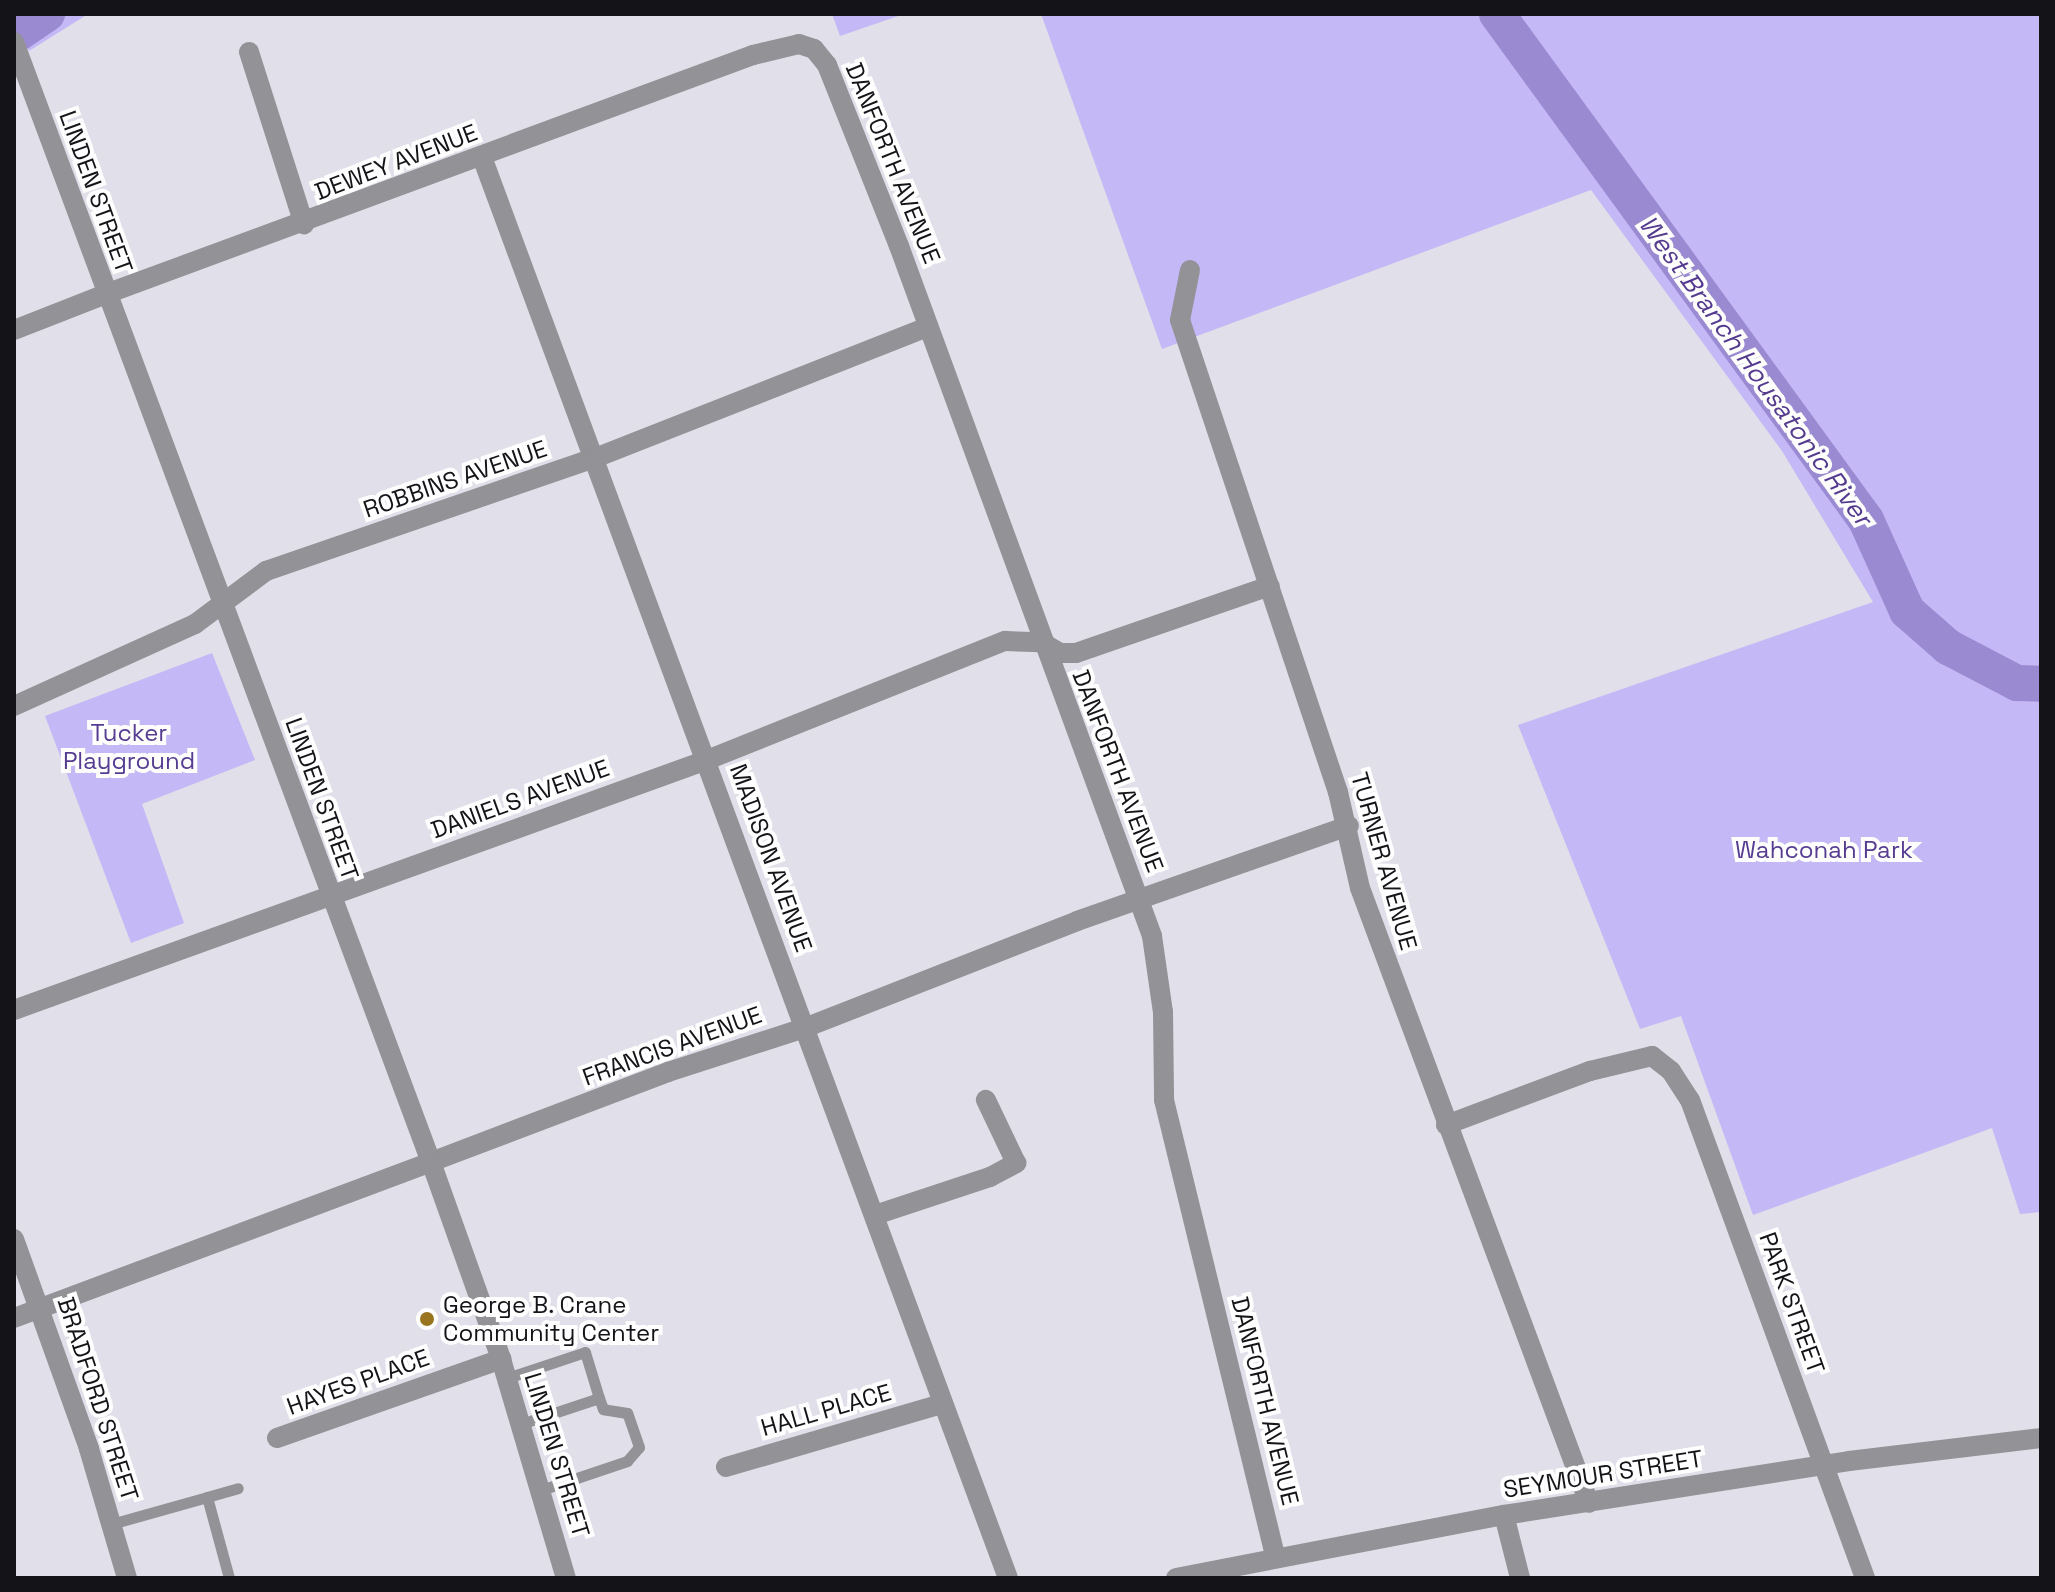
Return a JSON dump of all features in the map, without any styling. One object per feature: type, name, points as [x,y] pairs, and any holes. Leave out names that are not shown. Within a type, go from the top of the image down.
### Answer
[{"type":"street","name":"LINDEN STREET","points":[[14,42],[106,294],[146,385],[223,606],[431,1162],[504,1368],[566,1578]]},
{"type":"street","name":"DEWEY AVENUE","points":[[14,330],[753,55],[796,44]]},
{"type":"street","name":"DANFORTH AVENUE","points":[[796,44],[814,49],[827,65],[928,327],[1041,642],[1152,936],[1163,1012],[1164,1100],[1182,1189],[1253,1447],[1276,1558]]},
{"type":"street","points":[[249,52],[304,224]]},
{"type":"street","name":"MADISON AVENUE","points":[[482,157],[807,1027],[941,1404],[1008,1578]]},
{"type":"street","name":"TURNER AVENUE","points":[[1190,270],[1180,320],[1349,826],[1360,888],[1589,1503]]},
{"type":"street","name":"ROBBINS AVENUE","points":[[14,706],[147,649],[223,606],[266,571],[595,458],[928,327]]},
{"type":"street","name":"DANIELS AVENUE","points":[[14,1010],[707,760],[1005,641],[1041,642],[1060,653],[1076,653],[1270,586]]},
{"type":"street","name":"FRANCIS AVENUE","points":[[14,1318],[668,1072],[807,1027],[1349,826]]},
{"type":"street","name":"PARK STREET","points":[[1446,1125],[1564,1080],[1652,1056],[1671,1071],[1690,1100],[1865,1578]]},
{"type":"street","points":[[875,1215],[990,1177],[1016,1163],[986,1100]]},
{"type":"street","name":"BRADFORD STREET","points":[[14,1239],[41,1309],[127,1578]]},
{"type":"street","name":"HAYES PLACE","points":[[277,1438],[504,1368]]},
{"type":"street","name":"HALL PLACE","points":[[726,1467],[941,1404]]},
{"type":"street","name":"SEYMOUR STREET","points":[[1176,1578],[1504,1515],[1822,1465],[2041,1438]]},
{"type":"street","points":[[1504,1515],[1520,1578]]},
{"type":"lane","points":[[504,1368],[585,1352],[603,1409],[627,1413],[639,1447],[627,1461],[541,1490]]},
{"type":"lane","points":[[521,1424],[599,1398]]},
{"type":"lane","points":[[111,1524],[238,1488]]},
{"type":"lane","points":[[207,1497],[229,1578]]},
{"type":"green space","points":[[15,14],[88,14],[29,51]]},
{"type":"green space","points":[[832,14],[904,14],[840,36]]},
{"type":"green space","name":"Wahconah Park","points":[[1041,14],[2041,14],[2041,1212],[2020,1214],[1992,1128],[1753,1215],[1681,1016],[1640,1029],[1518,725],[1873,602],[1782,451],[1591,190],[1162,349]]},
{"type":"green space","name":"Tucker Playground","points":[[212,653],[255,760],[142,804],[184,923],[131,943],[45,716]]},
{"type":"waterway","name":"West Branch Housatonic River","points":[[14,36],[47,14]]},
{"type":"waterway","name":"West Branch Housatonic River","points":[[1497,14],[1866,520],[1907,611],[1948,647],[2017,683],[2041,684]]},
{"type":"place","name":"George B. Crane Community Center","points":[[427,1319]]}]
